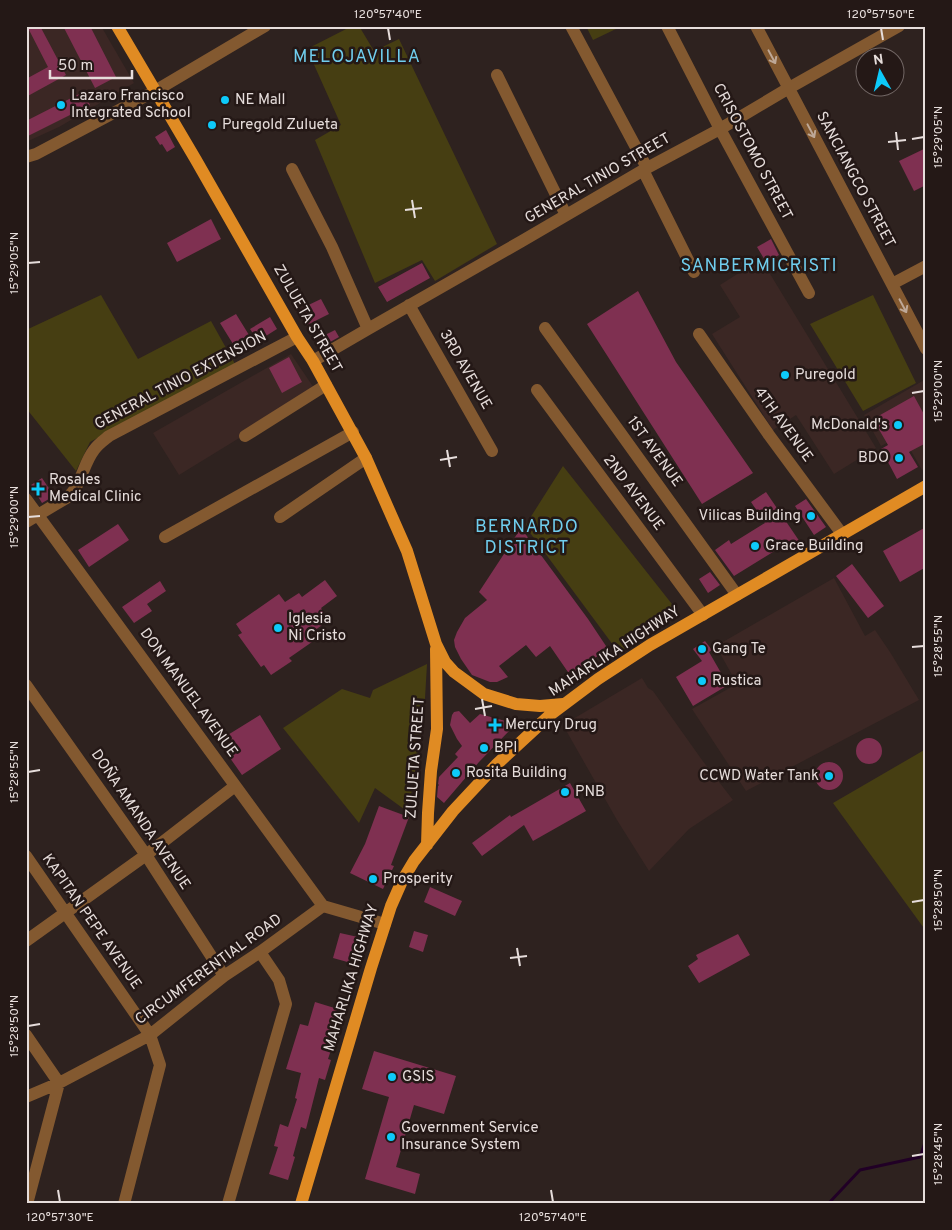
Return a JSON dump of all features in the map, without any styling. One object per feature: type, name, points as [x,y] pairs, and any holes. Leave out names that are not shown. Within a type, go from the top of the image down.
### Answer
[{"type":"main road","name":"ZULUETA STREET","points":[[117,26],[297,337],[313,361],[366,458],[407,551],[436,644],[445,662],[454,672],[484,694],[516,704],[540,706],[563,704]]},
{"type":"main road","name":"MAHARLIKA HIGHWAY","points":[[301,1204],[370,968],[391,906],[402,881],[414,861],[453,811],[542,721],[563,704],[650,644],[926,486]]},
{"type":"main road","name":"ZULUETA STREET","points":[[427,845],[430,779],[437,729],[436,644]]},
{"type":"street","points":[[26,157],[36,154],[156,91],[265,26]]},
{"type":"street","points":[[571,26],[645,169],[694,272]]},
{"type":"street","name":"CRISOSTOMO STREET","points":[[667,26],[720,129],[809,292]]},
{"type":"street","name":"SANCIANGCO STREET","points":[[756,26],[926,349]]},
{"type":"street","name":"GENERAL TINIO STREET","points":[[313,361],[645,169],[720,129],[899,26]]},
{"type":"street","points":[[497,75],[566,215]]},
{"type":"street","points":[[292,169],[332,246],[368,329]]},
{"type":"street","points":[[892,284],[926,266]]},
{"type":"street","name":"3RD AVENUE","points":[[410,305],[492,451]]},
{"type":"street","name":"1ST AVENUE","points":[[545,328],[737,595]]},
{"type":"street","name":"4TH AVENUE","points":[[698,334],[842,534]]},
{"type":"street","name":"GENERAL TINIO EXTENSION","points":[[26,522],[74,492],[94,448],[109,436],[297,337]]},
{"type":"street","points":[[245,436],[326,385]]},
{"type":"street","name":"2ND AVENUE","points":[[537,390],[703,615]]},
{"type":"street","points":[[165,537],[352,432]]},
{"type":"street","points":[[280,517],[366,458]]},
{"type":"street","name":"DON MANUEL AVENUE","points":[[26,499],[324,906]]},
{"type":"street","name":"DOÑA AMANDA AVENUE","points":[[26,685],[146,855],[224,976]]},
{"type":"street","points":[[26,941],[146,855],[235,786]]},
{"type":"street","name":"KAPITAN PEPE AVENUE","points":[[26,856],[150,1035],[160,1066],[124,1204]]},
{"type":"street","points":[[324,906],[385,924]]},
{"type":"street","name":"CIRCUMFERENTIAL ROAD","points":[[26,1097],[59,1083],[150,1035],[224,976],[324,906]]},
{"type":"street","points":[[228,1204],[286,1004],[279,980],[260,952]]},
{"type":"street","points":[[26,1035],[59,1083],[27,1204]]},
{"type":"shaded area","name":"Lazaro Francisco Integrated School","points":[[26,26],[101,26],[134,83],[59,127],[26,142]]},
{"type":"shaded area","points":[[352,26],[359,26],[374,51],[399,39],[497,244],[435,281],[422,260],[375,283],[315,140],[341,125],[307,49]]},
{"type":"shaded area","points":[[586,26],[618,26],[618,28],[593,40]]},
{"type":"shaded area","name":"Puregold","points":[[761,259],[876,448],[834,474],[796,415],[773,430],[712,334],[740,317],[720,285]]},
{"type":"shaded area","points":[[101,295],[138,359],[211,321],[235,364],[90,442],[76,471],[26,408],[26,330]]},
{"type":"shaded area","points":[[873,295],[916,383],[863,411],[810,324]]},
{"type":"shaded area","points":[[291,354],[316,391],[179,475],[153,433]]},
{"type":"shaded area","name":"McDonald's","points":[[926,379],[926,468],[922,470],[902,435],[881,446],[864,415]]},
{"type":"shaded area","points":[[563,466],[679,613],[619,653],[525,526]]},
{"type":"shaded area","points":[[834,578],[865,636],[875,630],[919,700],[746,791],[692,709],[737,684],[716,646]]},
{"type":"shaded area","points":[[427,664],[424,715],[408,812],[375,788],[359,823],[283,728],[342,689],[370,698],[373,690]]},
{"type":"shaded area","points":[[642,678],[733,800],[689,829],[649,871],[617,820],[563,725]]},
{"type":"shaded area","points":[[926,749],[926,931],[833,803]]},
{"type":"building","points":[[27,26],[40,26],[66,75],[26,97],[26,79],[48,67]]},
{"type":"building","points":[[63,26],[90,26],[116,77],[95,88]]},
{"type":"building","points":[[83,92],[90,105],[26,137],[26,121]]},
{"type":"building","points":[[166,130],[175,147],[167,152],[155,137]]},
{"type":"building","points":[[926,148],[926,185],[914,191],[899,161]]},
{"type":"building","points":[[211,219],[221,239],[177,262],[167,243]]},
{"type":"building","points":[[771,239],[779,255],[766,262],[757,247]]},
{"type":"building","points":[[422,263],[430,278],[387,302],[378,287]]},
{"type":"building","points":[[638,291],[676,362],[753,473],[702,504],[587,324]]},
{"type":"building","points":[[321,299],[329,314],[307,325],[300,309]]},
{"type":"building","points":[[236,314],[249,335],[233,344],[220,323]]},
{"type":"building","points":[[270,317],[277,329],[258,341],[250,329]]},
{"type":"building","points":[[335,330],[339,337],[323,346],[319,338]]},
{"type":"building","points":[[289,357],[302,382],[282,393],[269,368]]},
{"type":"building","points":[[914,396],[926,418],[926,443],[909,452],[918,467],[897,479],[881,449],[888,445],[873,419]]},
{"type":"building","points":[[42,478],[54,496],[42,503],[31,485]]},
{"type":"building","points":[[766,492],[800,542],[785,552],[781,547],[734,576],[715,550],[729,540],[731,544],[765,523],[751,502]]},
{"type":"building","name":"Vilicas Building","points":[[806,499],[826,527],[814,535],[795,506]]},
{"type":"building","points":[[118,524],[129,540],[89,567],[78,550]]},
{"type":"building","points":[[926,527],[926,567],[900,582],[883,551]]},
{"type":"building","points":[[521,528],[608,649],[570,675],[550,646],[536,657],[526,645],[499,666],[508,677],[497,682],[490,682],[472,675],[461,659],[454,640],[465,618],[487,600],[479,592]]},
{"type":"building","points":[[852,564],[884,606],[868,618],[836,576]]},
{"type":"building","points":[[710,572],[720,585],[708,593],[699,579]]},
{"type":"building","name":"Iglesia Ni Cristo","points":[[325,580],[337,596],[321,608],[329,620],[307,636],[312,642],[289,658],[292,661],[271,675],[264,665],[261,667],[238,635],[242,633],[236,624],[279,594],[285,602],[299,593],[302,597]]},
{"type":"building","points":[[160,581],[166,591],[147,604],[152,611],[134,623],[122,607]]},
{"type":"building","name":"Rustica","points":[[705,641],[712,650],[709,652],[728,685],[693,706],[676,677],[702,661],[693,649]]},
{"type":"building","points":[[459,711],[470,723],[480,714],[509,722],[513,727],[479,762],[444,803],[437,797],[439,777],[458,757],[455,754],[462,746],[450,725],[452,715],[454,712]]},
{"type":"building","points":[[260,715],[281,749],[242,775],[218,741]]},
{"type":"building","name":"CCWD Water Tank","points":[[869,738],[878,742],[882,751],[878,760],[869,764],[860,760],[856,751],[860,742]]},
{"type":"building","name":"CCWD Water Tank","points":[[829,762],[839,766],[843,776],[839,786],[829,790],[819,786],[815,776],[819,766]]},
{"type":"building","points":[[570,783],[586,811],[533,841],[524,825],[482,856],[472,843],[510,815],[511,817]]},
{"type":"building","points":[[379,806],[409,817],[391,865],[394,866],[383,889],[350,873],[365,844]]},
{"type":"building","points":[[430,887],[462,901],[455,916],[424,902]]},
{"type":"building","points":[[414,931],[428,935],[423,952],[409,947]]},
{"type":"building","points":[[340,933],[358,937],[351,963],[333,958]]},
{"type":"building","points":[[738,934],[750,955],[699,983],[688,966],[698,959],[696,955]]},
{"type":"building","points":[[315,1002],[341,1010],[334,1034],[336,1035],[328,1059],[331,1060],[325,1080],[319,1078],[306,1129],[301,1127],[288,1180],[269,1174],[278,1147],[274,1146],[280,1124],[288,1127],[297,1099],[295,1098],[301,1073],[286,1069],[300,1024],[308,1026]]},
{"type":"building","points":[[374,1051],[456,1076],[444,1114],[414,1105],[396,1167],[420,1174],[415,1194],[365,1179],[389,1097],[362,1089]]},
{"type":"waterway","points":[[828,1204],[860,1170],[920,1157],[926,1140]]},
{"type":"place","name":"NE Mall","points":[[225,100]]},
{"type":"place","name":"Lazaro Francisco Integrated School","points":[[61,105]]},
{"type":"place","name":"Puregold Zulueta","points":[[212,125]]},
{"type":"place","name":"Puregold","points":[[785,375]]},
{"type":"place","name":"McDonald's","points":[[898,425]]},
{"type":"place","name":"BDO","points":[[899,458]]},
{"type":"place","name":"Rosales Medical Clinic","points":[[38,489]]},
{"type":"place","name":"Vilicas Building","points":[[811,516]]},
{"type":"place","name":"Grace Building","points":[[755,546]]},
{"type":"place","name":"Iglesia Ni Cristo","points":[[278,628]]},
{"type":"place","name":"Gang Te","points":[[702,649]]},
{"type":"place","name":"Rustica","points":[[702,681]]},
{"type":"place","name":"Mercury Drug","points":[[495,725]]},
{"type":"place","name":"BPI","points":[[484,748]]},
{"type":"place","name":"Rosita Building","points":[[456,773]]},
{"type":"place","name":"CCWD Water Tank","points":[[829,776]]},
{"type":"place","name":"PNB","points":[[565,792]]},
{"type":"place","name":"Prosperity","points":[[373,879]]},
{"type":"place","name":"GSIS","points":[[392,1077]]},
{"type":"place","name":"Government Service Insurance System","points":[[391,1137]]},
{"type":"district","name":"MELOJAVILLA","points":[[357,57]]},
{"type":"district","name":"SANBERMICRISTI","points":[[759,266]]},
{"type":"district","name":"BERNARDO DISTRICT","points":[[527,537]]}]
